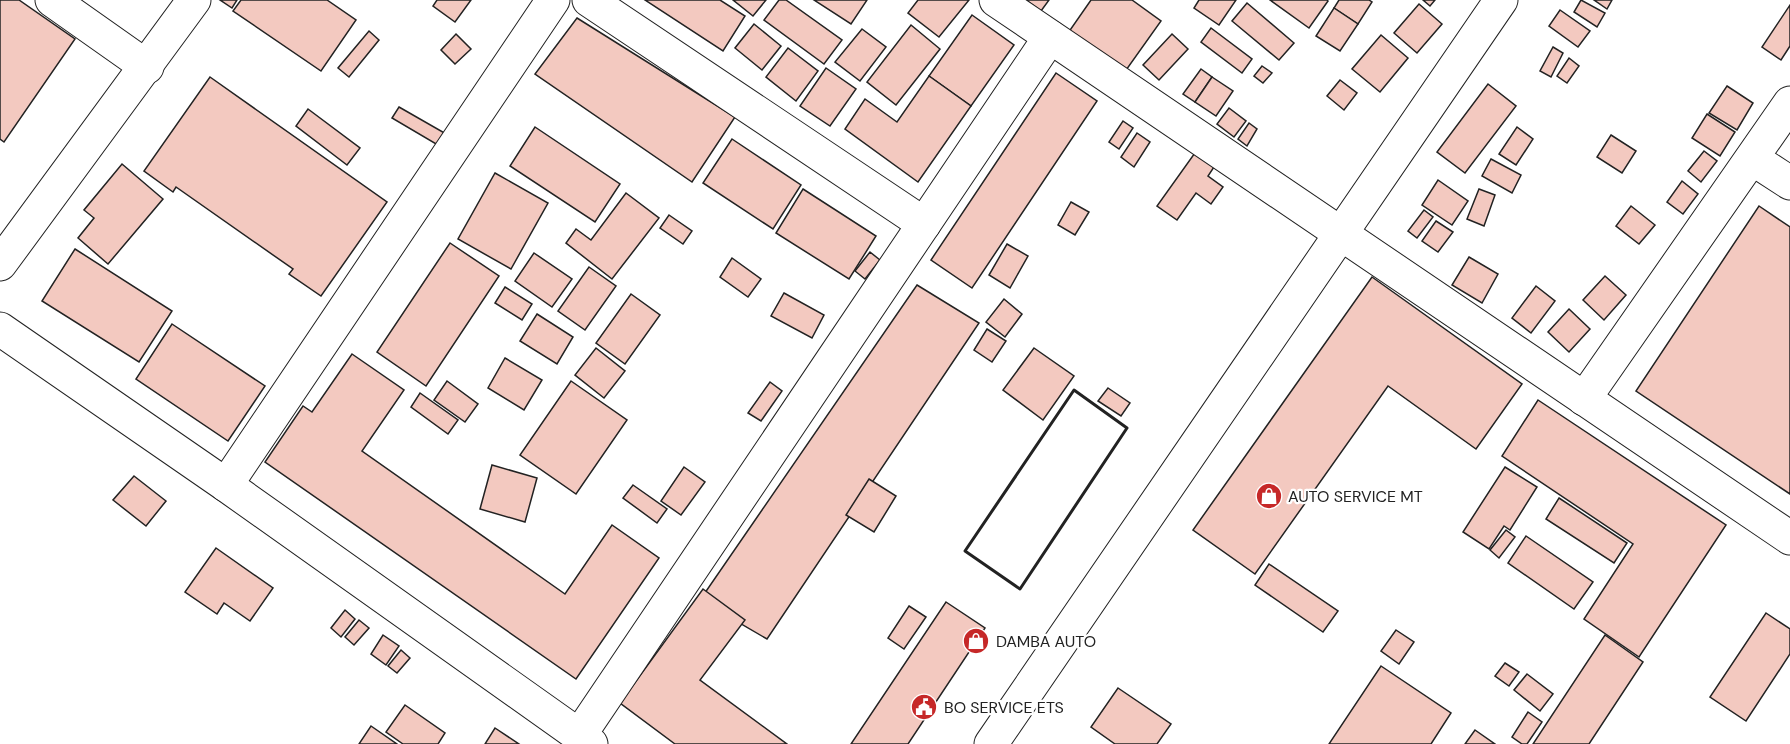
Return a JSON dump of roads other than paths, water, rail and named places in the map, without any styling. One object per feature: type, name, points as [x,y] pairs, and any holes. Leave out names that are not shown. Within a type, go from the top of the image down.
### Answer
[{"type":"street","points":[[52,0],[147,67]]},
{"type":"street","points":[[0,264],[147,67],[194,0]]},
{"type":"street","points":[[226,485],[553,0]]},
{"type":"street","points":[[589,0],[924,224]]},
{"type":"street","points":[[996,0],[1790,538]]},
{"type":"street","points":[[991,744],[1501,0]]},
{"type":"street","points":[[0,329],[226,485],[585,740],[924,224],[1050,37]]},
{"type":"street","points":[[1584,399],[1790,103]]},
{"type":"street","points":[[1753,159],[1790,183]]},
{"type":"place","name":"AUTO SERVICE MT","points":[[1269,496]]},
{"type":"place","name":"DAMBA AUTO","points":[[976,641]]},
{"type":"place","name":"BO SERVICE ETS","points":[[924,707]]}]
